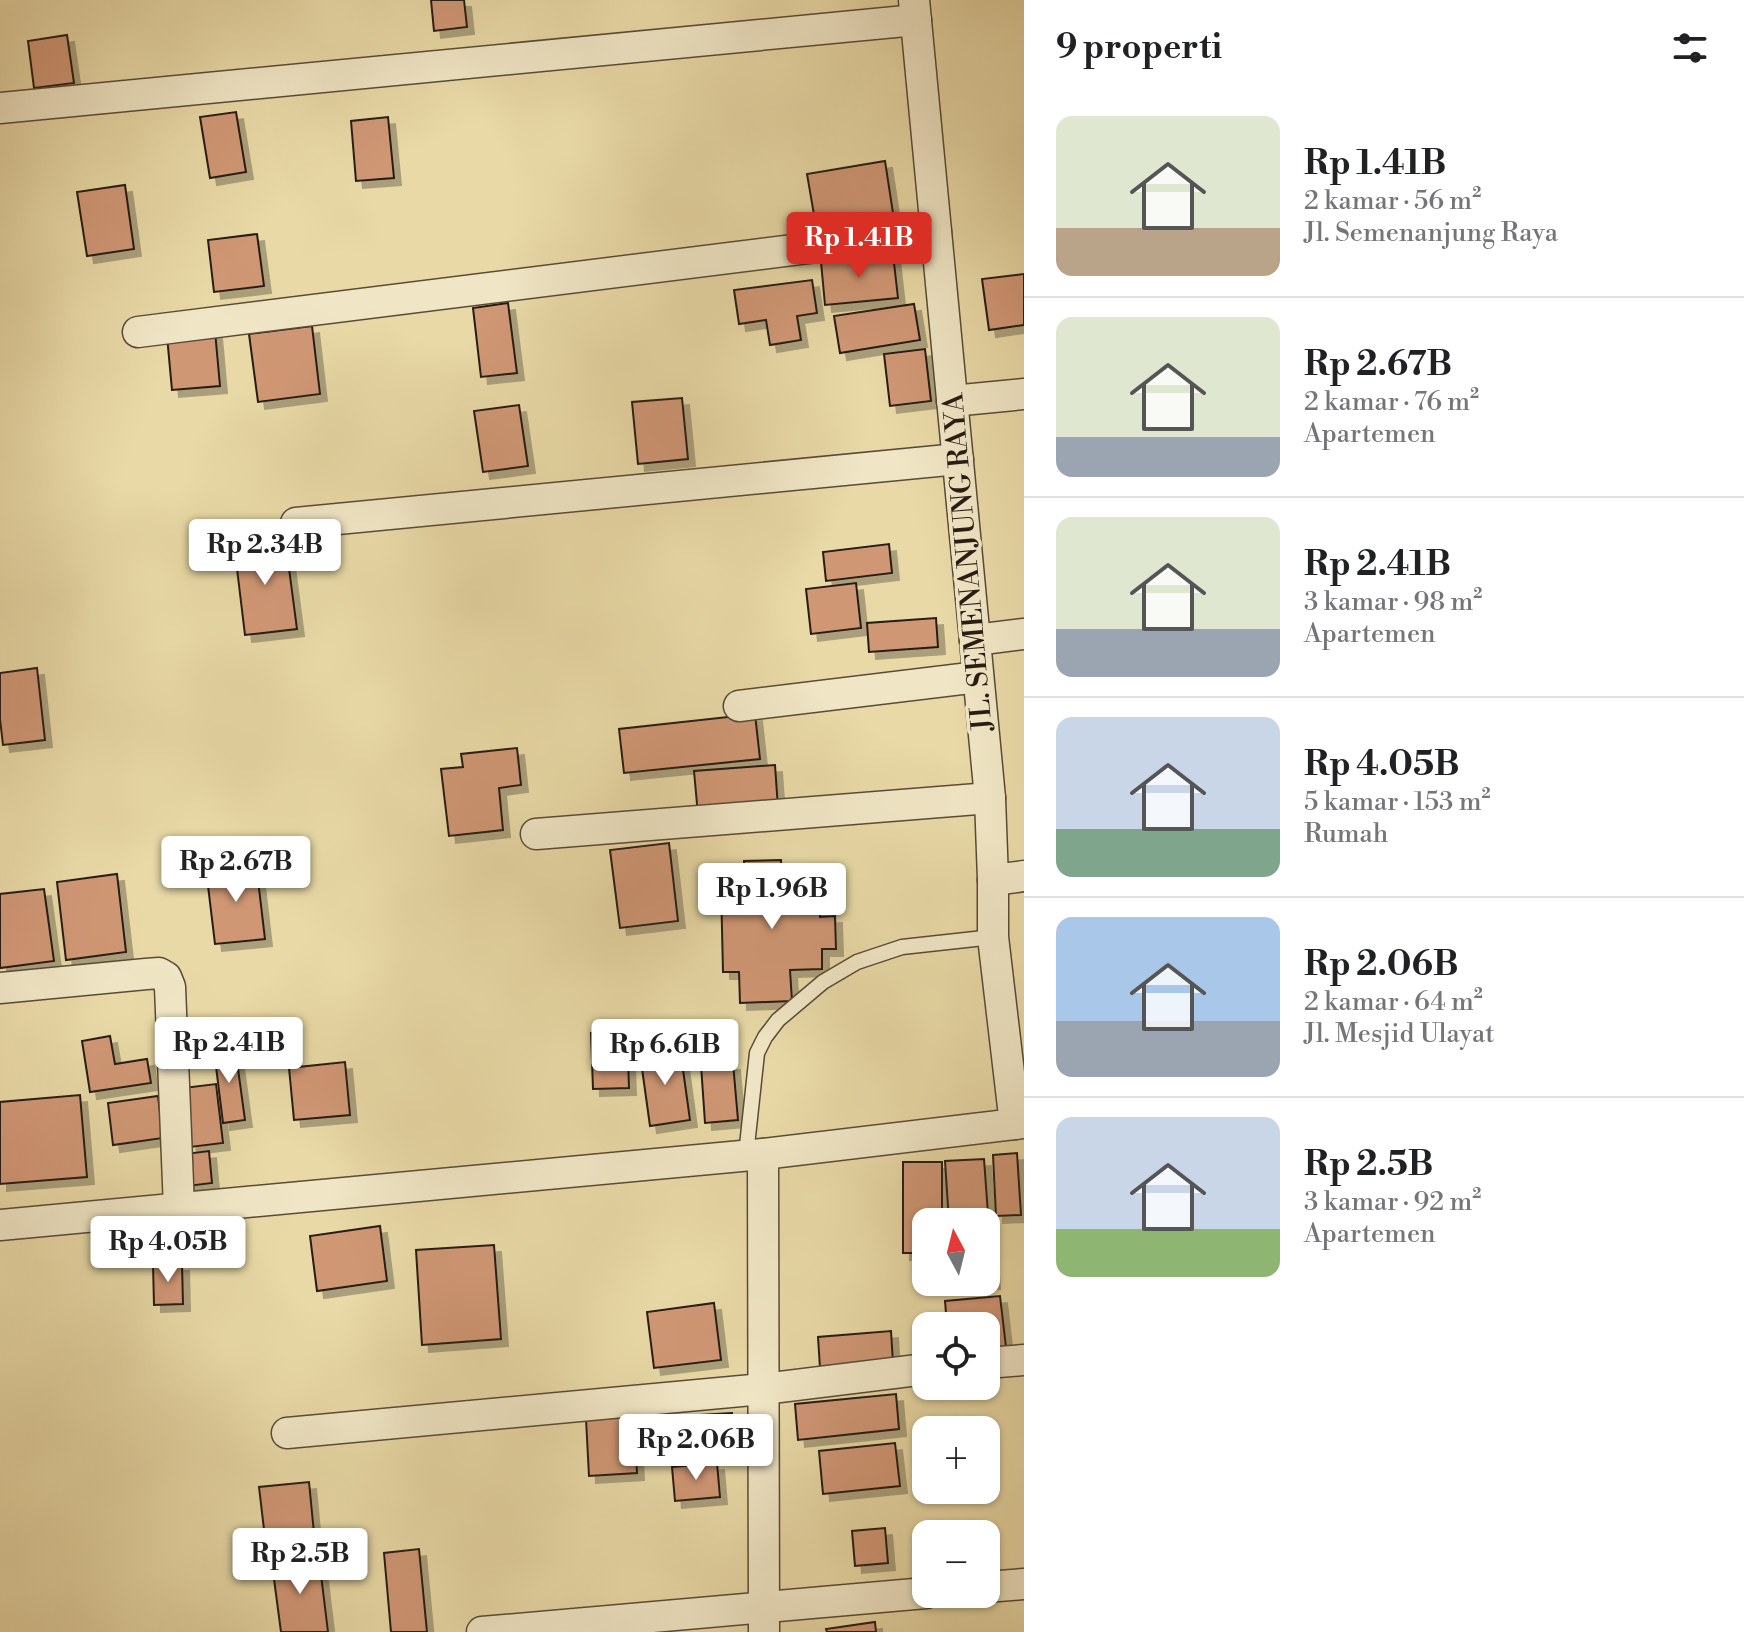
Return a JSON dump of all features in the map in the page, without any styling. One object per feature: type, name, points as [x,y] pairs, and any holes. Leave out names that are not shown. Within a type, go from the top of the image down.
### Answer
[{"type":"street","points":[[0,108],[915,10]]},
{"type":"street","name":"JL. SEMENANJUNG RAYA","points":[[915,10],[990,798],[993,937],[1019,1124]]},
{"type":"street","points":[[138,332],[936,232]]},
{"type":"street","points":[[952,401],[1024,394]]},
{"type":"street","points":[[296,523],[958,459]]},
{"type":"street","points":[[975,640],[1024,634]]},
{"type":"street","points":[[739,706],[978,677]]},
{"type":"street","points":[[536,834],[990,798]]},
{"type":"street","points":[[993,880],[1024,876]]},
{"type":"street","points":[[0,988],[159,973],[166,977],[170,987],[179,1208]]},
{"type":"street","points":[[0,1225],[755,1154],[1019,1124]]},
{"type":"street","points":[[755,1154],[763,1389],[763,1620]]},
{"type":"street","points":[[1000,1362],[1024,1360]]},
{"type":"street","points":[[287,1433],[763,1389],[912,1371]]},
{"type":"street","points":[[1000,1586],[1024,1584]]},
{"type":"street","points":[[482,1632],[763,1620],[912,1595]]},
{"type":"lane","points":[[755,1154],[757,1053],[778,1020],[823,982],[857,962],[902,947],[993,937]]},
{"type":"building","points":[[431,0],[464,0],[467,27],[434,31]]},
{"type":"building","points":[[67,35],[74,83],[34,88],[28,41]]},
{"type":"building","points":[[236,112],[246,172],[210,178],[200,117]]},
{"type":"building","points":[[388,117],[394,178],[356,181],[351,121]]},
{"type":"building","points":[[885,161],[895,226],[818,238],[807,174]]},
{"type":"building","points":[[125,185],[134,249],[87,256],[77,192]]},
{"type":"building","points":[[257,234],[264,286],[214,292],[208,240]]},
{"type":"building","points":[[893,254],[898,298],[825,305],[821,262]]},
{"type":"building","points":[[1024,274],[1024,325],[989,330],[982,279]]},
{"type":"building","points":[[812,280],[817,313],[797,316],[801,340],[770,345],[766,320],[739,324],[734,290]]},
{"type":"building","points":[[508,303],[517,373],[481,377],[473,308]]},
{"type":"building","points":[[914,304],[920,340],[840,353],[834,316]]},
{"type":"building","points":[[312,326],[320,394],[258,402],[249,334]]},
{"type":"building","points":[[215,331],[220,386],[172,390],[167,336]]},
{"type":"building","points":[[925,349],[931,401],[890,406],[884,354]]},
{"type":"building","points":[[682,398],[688,459],[638,464],[632,402]]},
{"type":"building","points":[[519,405],[528,466],[483,472],[474,411]]},
{"type":"building","points":[[285,538],[297,629],[245,635],[234,544]]},
{"type":"building","points":[[889,544],[892,573],[826,581],[823,552]]},
{"type":"building","points":[[856,583],[861,628],[811,634],[806,589]]},
{"type":"building","points":[[936,618],[938,647],[869,652],[867,623]]},
{"type":"building","points":[[37,668],[45,740],[3,745],[0,673]]},
{"type":"building","points":[[755,714],[760,759],[624,773],[619,729]]},
{"type":"building","points":[[517,748],[521,785],[499,788],[503,830],[449,836],[441,769],[463,767],[461,754]]},
{"type":"building","points":[[775,765],[778,808],[698,815],[694,771]]},
{"type":"building","points":[[669,843],[678,921],[620,928],[610,850]]},
{"type":"building","points":[[781,860],[782,882],[819,881],[820,917],[835,916],[836,949],[822,949],[822,969],[790,970],[792,1001],[740,1003],[739,972],[723,972],[721,885],[745,884],[744,861]]},
{"type":"building","points":[[256,863],[265,939],[215,944],[206,869]]},
{"type":"building","points":[[117,874],[126,952],[66,960],[57,882]]},
{"type":"building","points":[[44,889],[54,961],[0,968],[0,894]]},
{"type":"building","points":[[627,1031],[629,1088],[593,1089],[591,1033]]},
{"type":"building","points":[[110,1036],[115,1064],[147,1059],[151,1083],[90,1092],[82,1041]]},
{"type":"building","points":[[235,1047],[245,1120],[223,1123],[214,1050]]},
{"type":"building","points":[[680,1048],[690,1120],[650,1126],[640,1054]]},
{"type":"building","points":[[345,1062],[350,1115],[294,1120],[289,1068]]},
{"type":"building","points":[[733,1063],[738,1120],[705,1123],[701,1065]]},
{"type":"building","points":[[216,1084],[223,1143],[190,1147],[183,1088]]},
{"type":"building","points":[[80,1095],[87,1177],[0,1184],[0,1102]]},
{"type":"building","points":[[158,1096],[163,1138],[113,1145],[108,1103]]},
{"type":"building","points":[[209,1151],[212,1183],[188,1186],[185,1154]]},
{"type":"building","points":[[1017,1153],[1021,1215],[1000,1216],[1000,1208],[996,1208],[993,1155]]},
{"type":"building","points":[[984,1159],[988,1208],[948,1208],[945,1161]]},
{"type":"building","points":[[903,1162],[942,1162],[942,1208],[912,1208],[912,1253],[903,1253]]},
{"type":"building","points":[[380,1226],[387,1281],[317,1291],[310,1236]]},
{"type":"building","points":[[494,1245],[501,1339],[422,1345],[416,1250]]},
{"type":"building","points":[[153,1264],[182,1264],[183,1304],[154,1305]]},
{"type":"building","points":[[1000,1296],[1006,1347],[1000,1348],[1000,1312],[946,1312],[945,1301]]},
{"type":"building","points":[[714,1303],[721,1360],[654,1368],[647,1312]]},
{"type":"building","points":[[891,1331],[893,1363],[820,1368],[818,1337]]},
{"type":"building","points":[[896,1394],[899,1429],[798,1440],[795,1404]]},
{"type":"building","points":[[732,1413],[735,1450],[669,1454],[667,1417]]},
{"type":"building","points":[[634,1416],[637,1473],[589,1476],[586,1419]]},
{"type":"building","points":[[895,1443],[900,1486],[823,1494],[819,1451]]},
{"type":"building","points":[[717,1463],[720,1497],[675,1501],[672,1467]]},
{"type":"building","points":[[309,1482],[314,1533],[265,1538],[259,1487]]},
{"type":"building","points":[[885,1528],[888,1563],[855,1566],[852,1531]]},
{"type":"building","points":[[419,1549],[427,1632],[391,1632],[384,1553]]},
{"type":"building","points":[[319,1558],[328,1632],[281,1632],[272,1564]]},
{"type":"building","points":[[875,1622],[876,1632],[827,1632],[826,1629]]}]
